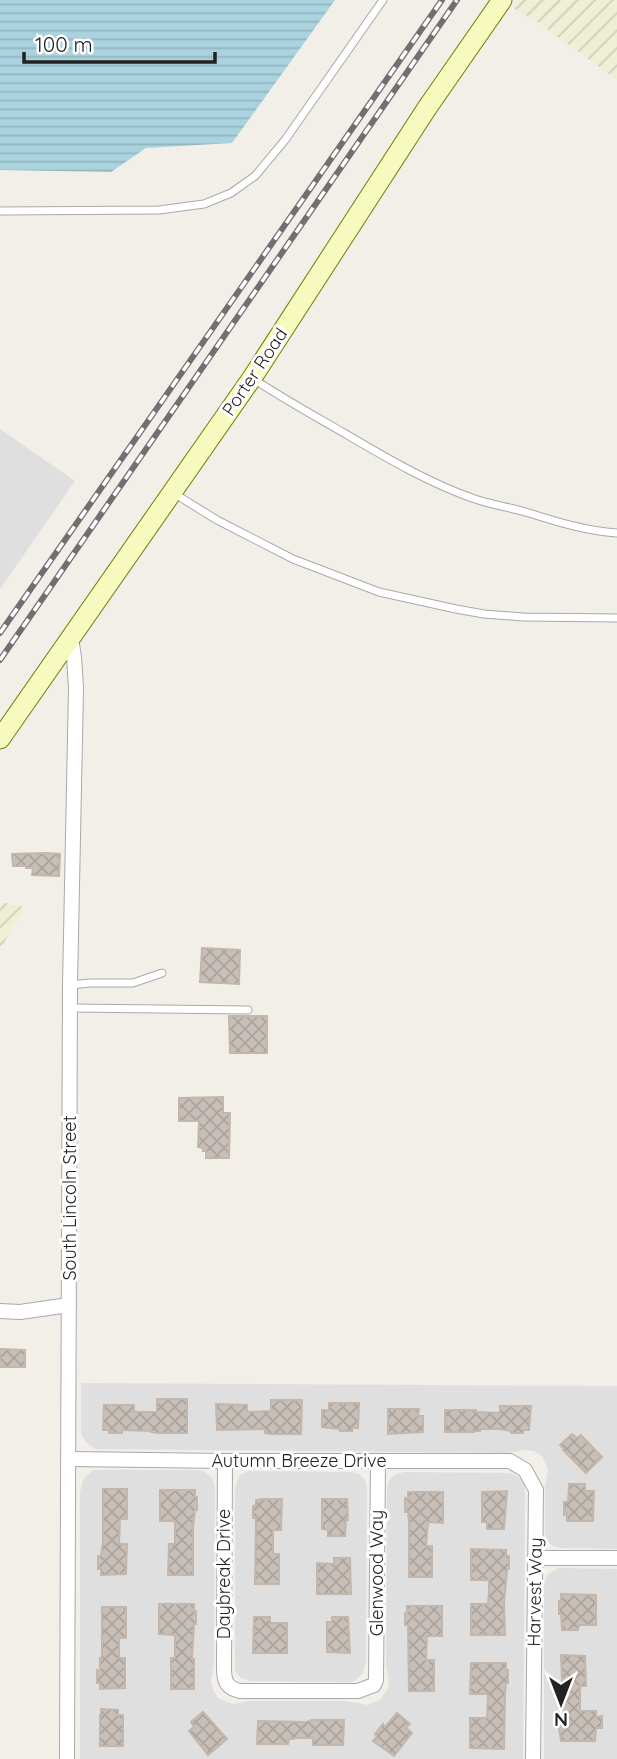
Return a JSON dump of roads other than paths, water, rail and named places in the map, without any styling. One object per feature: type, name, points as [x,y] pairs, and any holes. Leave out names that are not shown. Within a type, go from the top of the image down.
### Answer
[{"type":"street","name":"Porter Road","points":[[0,739],[252,378],[426,108],[502,0]]},
{"type":"street","name":"South Lincoln Street","points":[[67,1759],[71,985],[76,688],[71,638]]},
{"type":"street","points":[[0,1311],[20,1312],[69,1306]]},
{"type":"street","name":"Autumn Breeze Drive","points":[[70,1459],[510,1461],[525,1470]]},
{"type":"street","name":"Daybreak Drive","points":[[225,1461],[224,1678],[229,1687],[240,1691],[358,1691],[374,1685]]},
{"type":"street","name":"Glenwood Way","points":[[374,1685],[378,1461]]},
{"type":"street","name":"Harvest Way","points":[[525,1470],[536,1490],[533,1759]]},
{"type":"street","points":[[535,1558],[617,1558]]},
{"type":"lane","points":[[0,211],[159,210],[204,204],[231,192],[256,176],[383,0]]},
{"type":"lane","points":[[252,378],[425,478],[472,498],[545,519],[617,533]]},
{"type":"lane","points":[[171,492],[217,520],[293,559],[379,592],[484,614],[617,618]]},
{"type":"lane","points":[[71,985],[133,983],[162,973]]},
{"type":"lane","points":[[71,1008],[247,1010]]},
{"type":"water","points":[[0,0],[335,0],[232,143],[146,148],[111,172],[0,170]]},
{"type":"railway","points":[[0,633],[442,0]]},
{"type":"railway","points":[[0,660],[457,0]]}]
